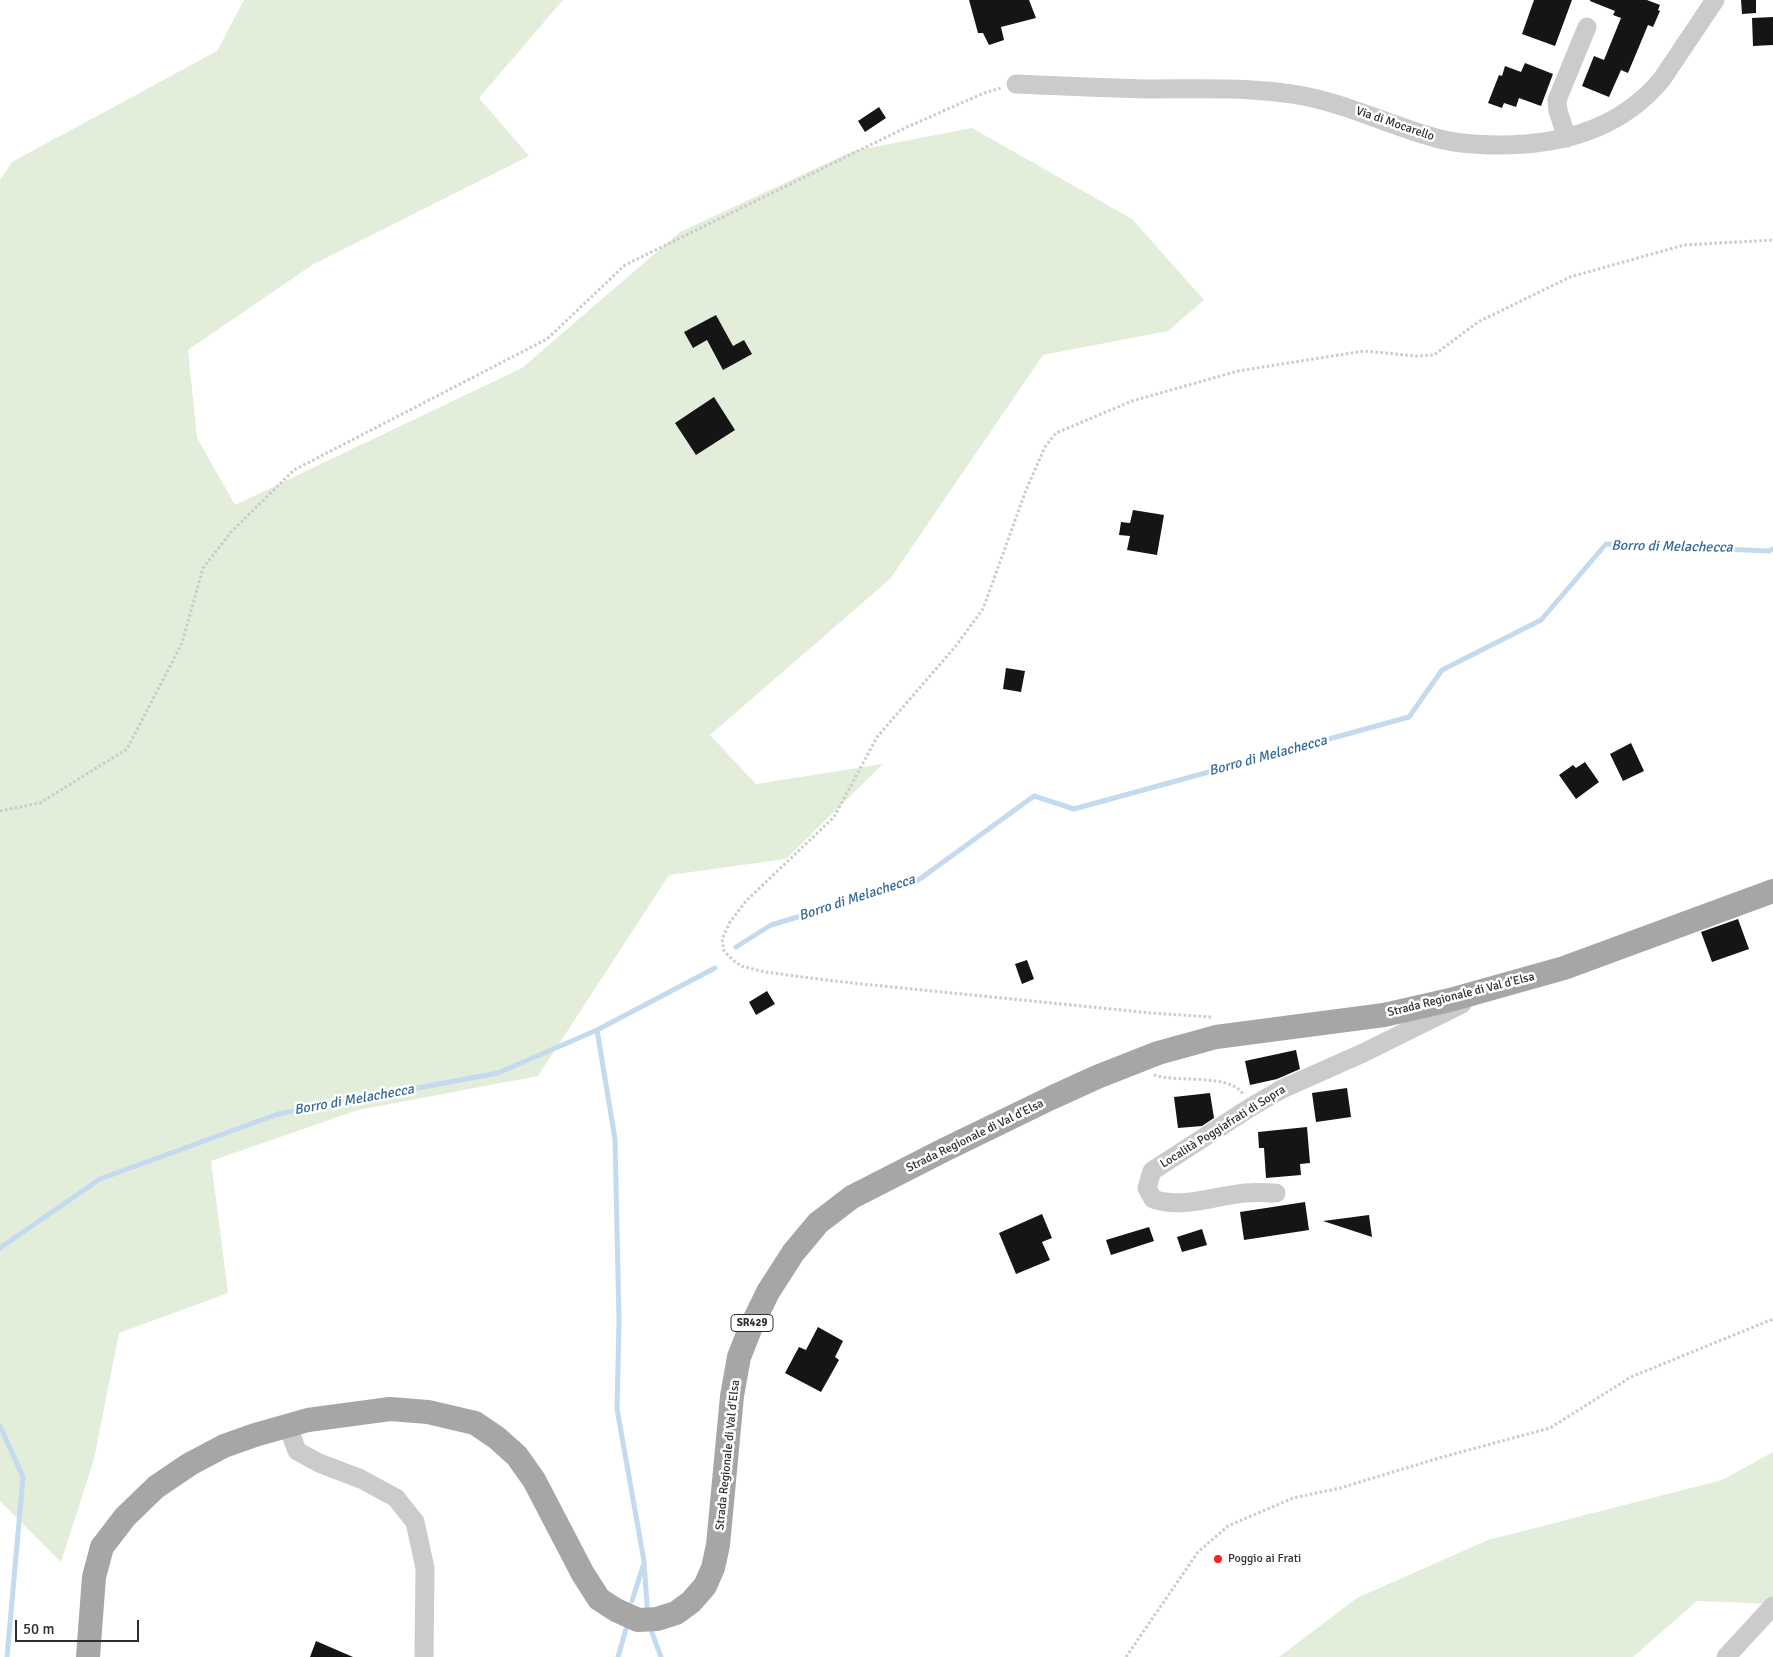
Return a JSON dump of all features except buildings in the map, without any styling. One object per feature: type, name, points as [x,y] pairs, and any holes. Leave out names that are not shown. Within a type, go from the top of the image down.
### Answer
[{"type":"main road","name":"Strada Regionale di Val d'Elsa","points":[[88,1657],[94,1577],[102,1547],[125,1517],[156,1487],[190,1464],[224,1446],[287,1424],[390,1409],[428,1412],[475,1423],[497,1438],[517,1456],[528,1472],[583,1574],[599,1598],[616,1610],[638,1620],[657,1619],[676,1612],[691,1602],[705,1586],[713,1568],[718,1545],[732,1396],[739,1358],[750,1329],[768,1292],[793,1253],[818,1224],[852,1197],[1042,1102],[1145,1057],[1216,1037],[1397,1012],[1488,991],[1579,963],[1773,891]]},
{"type":"street","name":"Via di Mocarello","points":[[1016,84],[1277,92],[1323,99],[1429,136],[1456,143],[1519,145],[1567,138],[1619,116],[1637,104],[1654,89],[1715,0]]},
{"type":"street","points":[[1567,138],[1558,111],[1557,100],[1587,27]]},
{"type":"street","name":"Località Poggiafrati di Sopra","points":[[1276,1193],[1244,1193],[1193,1202],[1164,1203],[1153,1199],[1147,1188],[1152,1171],[1251,1106],[1282,1089],[1363,1053],[1488,991]]},
{"type":"street","points":[[287,1424],[297,1451],[318,1463],[361,1479],[396,1498],[415,1522],[425,1568],[424,1657]]},
{"type":"street","points":[[1726,1657],[1773,1606]]},
{"type":"path","points":[[0,811],[40,803],[127,749],[182,643],[203,568],[231,532],[294,470],[547,338],[625,265],[905,128],[984,93],[1016,84]]},
{"type":"path","points":[[1219,1017],[1151,1013],[834,981],[765,972],[741,966],[733,960],[724,951],[722,939],[730,922],[746,901],[834,817],[877,737],[955,647],[983,609],[1026,490],[1046,446],[1056,433],[1132,401],[1238,371],[1364,351],[1416,356],[1434,355],[1478,322],[1570,277],[1684,245],[1773,240]]},
{"type":"path","points":[[1145,1057],[1154,1076],[1169,1079],[1218,1081],[1239,1088],[1251,1106]]},
{"type":"path","points":[[1126,1657],[1198,1552],[1228,1526],[1293,1498],[1340,1488],[1439,1458],[1550,1428],[1631,1377],[1773,1319]]},
{"type":"green space","points":[[244,0],[563,0],[479,98],[529,156],[312,265],[188,350],[197,438],[235,505],[522,368],[680,232],[853,151],[972,128],[1132,219],[1204,300],[1168,331],[1043,355],[890,579],[710,735],[756,784],[883,764],[786,859],[669,875],[538,1076],[358,1110],[211,1161],[228,1293],[119,1333],[94,1459],[61,1562],[0,1501],[0,180],[12,162],[217,51]]},
{"type":"green space","points":[[1773,1452],[1773,1604],[1697,1601],[1633,1657],[1279,1657],[1357,1598],[1488,1540],[1722,1480]]},
{"type":"waterway","name":"Borro di Melachecca","points":[[736,947],[771,925],[917,881],[1034,796],[1074,809],[1409,717],[1442,670],[1541,620],[1606,544],[1769,551],[1773,549]]},
{"type":"waterway","name":"Borro di Melachecca","points":[[0,1248],[100,1179],[278,1114],[498,1073],[597,1030],[715,968]]},
{"type":"waterway","points":[[597,1030],[615,1139],[619,1321],[617,1409],[644,1561],[647,1606]]},
{"type":"waterway","points":[[0,1426],[23,1477],[7,1657]]},
{"type":"waterway","points":[[632,1601],[643,1566]]},
{"type":"waterway","points":[[618,1657],[626,1629]]},
{"type":"waterway","points":[[651,1630],[661,1657]]},
{"type":"place","name":"Poggio ai Frati","points":[[1218,1559]]}]
